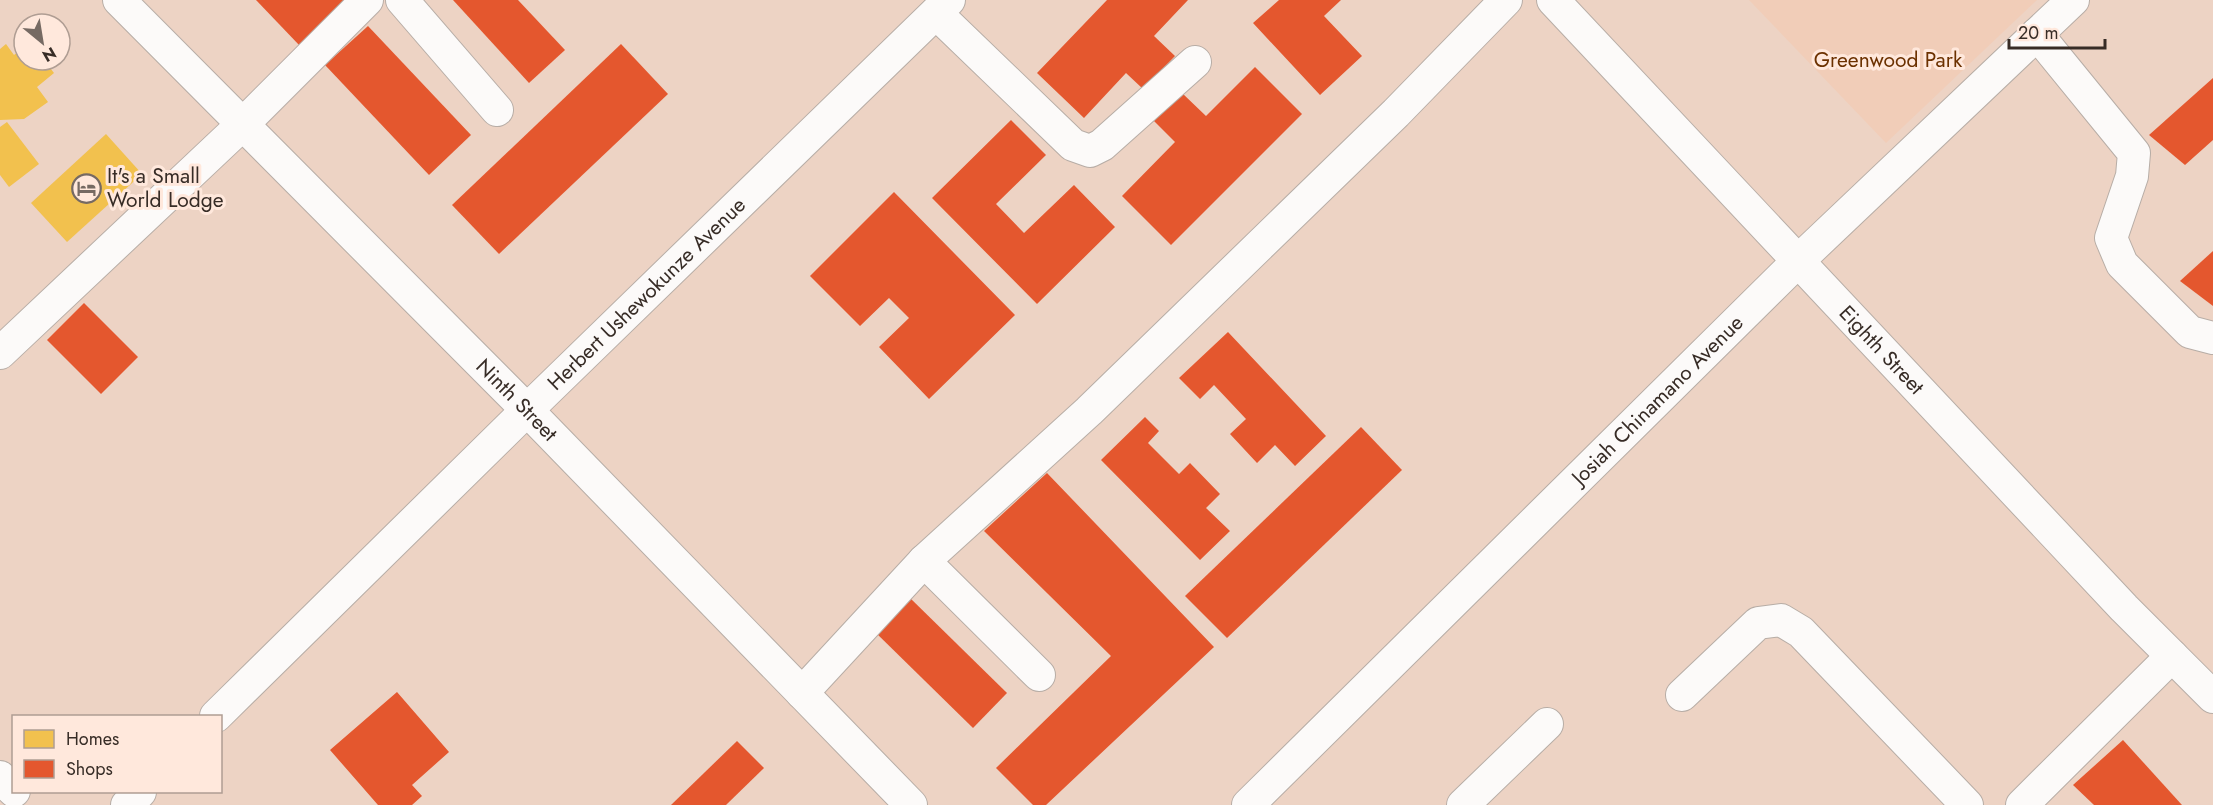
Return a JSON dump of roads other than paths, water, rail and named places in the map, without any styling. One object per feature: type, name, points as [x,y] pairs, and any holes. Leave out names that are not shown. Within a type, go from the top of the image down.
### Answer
[{"type":"street","name":"Ninth Street","points":[[119,0],[527,410],[911,805]]},
{"type":"street","points":[[0,353],[243,124],[367,0]]},
{"type":"street","points":[[402,0],[497,110]]},
{"type":"street","points":[[802,693],[924,561],[1089,411],[1396,113],[1506,0]]},
{"type":"street","name":"Eighth Street","points":[[1554,0],[2108,590],[2213,697]]},
{"type":"street","name":"Josiah Chinamano Avenue","points":[[1248,805],[1798,261],[2073,0]]},
{"type":"street","points":[[943,6],[1073,145],[1090,152],[1102,145],[1195,62]]},
{"type":"street","name":"Herbert Ushewokunze Avenue","points":[[218,715],[527,410],[943,6]]},
{"type":"street","points":[[2037,34],[2134,153],[2132,176],[2111,238],[2122,264],[2190,332],[2213,338]]},
{"type":"street","points":[[924,561],[1039,675]]},
{"type":"street","points":[[1682,695],[1758,623],[1781,620],[1801,632],[1967,805]]},
{"type":"street","points":[[2022,805],[2172,656]]},
{"type":"street","points":[[1462,805],[1547,724]]},
{"type":"street","points":[[0,777],[12,789]]},
{"type":"street","points":[[16,793],[27,805]]},
{"type":"street","points":[[127,805],[139,793]]},
{"type":"place","name":"It's a Small World Lodge","points":[[86,188]]},
{"type":"park label","name":"Greenwood Park","points":[[1888,60]]}]
